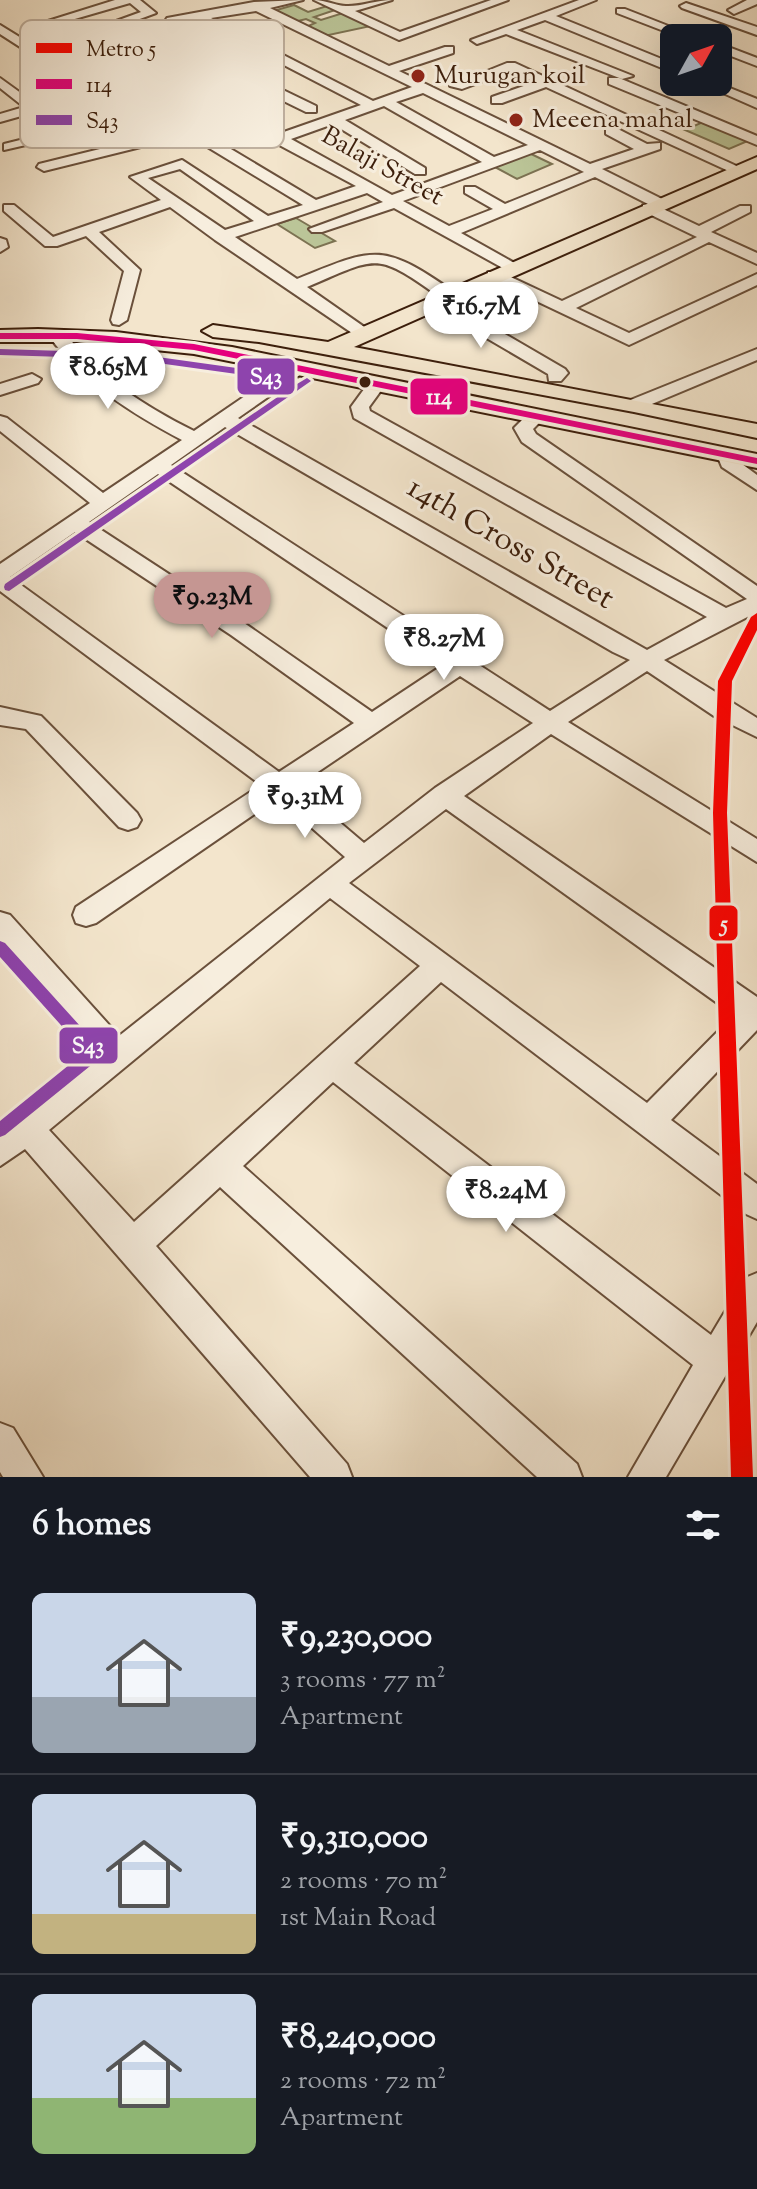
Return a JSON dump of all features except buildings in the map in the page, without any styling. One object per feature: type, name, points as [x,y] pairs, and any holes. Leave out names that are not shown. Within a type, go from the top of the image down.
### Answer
[{"type":"main road","points":[[325,349],[757,162]]},
{"type":"main road","points":[[0,318],[119,320],[259,336],[634,405],[757,431]]},
{"type":"main road","points":[[0,336],[152,342],[251,357],[535,418],[757,461]]},
{"type":"street","points":[[58,20],[131,0],[150,11],[125,20]]},
{"type":"street","points":[[188,20],[251,4],[297,0]]},
{"type":"street","points":[[320,0],[399,36],[502,0]]},
{"type":"street","points":[[342,11],[386,0]]},
{"type":"street","points":[[491,46],[477,40],[590,0]]},
{"type":"street","points":[[734,10],[757,0]]},
{"type":"street","points":[[251,4],[284,20]]},
{"type":"street","points":[[635,6],[621,11],[660,26]]},
{"type":"street","points":[[686,6],[757,34]]},
{"type":"street","points":[[198,16],[206,20]]},
{"type":"street","points":[[545,16],[660,63]]},
{"type":"street","points":[[284,20],[593,171],[704,234],[753,253]]},
{"type":"street","points":[[418,20],[433,26]]},
{"type":"street","points":[[0,29],[20,42]]},
{"type":"street","points":[[507,30],[757,141]]},
{"type":"street","points":[[372,40],[393,34]]},
{"type":"street","points":[[757,34],[746,38],[757,43]]},
{"type":"street","points":[[343,49],[358,45]]},
{"type":"street","points":[[387,70],[449,50]]},
{"type":"street","points":[[506,52],[520,59]]},
{"type":"street","points":[[732,52],[757,62]]},
{"type":"street","points":[[284,58],[494,163]]},
{"type":"street","points":[[425,58],[447,68]]},
{"type":"street","points":[[457,86],[511,66],[546,83],[578,92],[669,141],[738,170]]},
{"type":"street","points":[[599,85],[660,69]]},
{"type":"street","points":[[0,82],[20,98]]},
{"type":"street","points":[[497,100],[546,83]]},
{"type":"street","points":[[284,137],[423,88]]},
{"type":"street","points":[[732,94],[757,104]]},
{"type":"street","points":[[284,96],[311,109]]},
{"type":"street","points":[[555,103],[583,117]]},
{"type":"street","points":[[0,118],[20,113]]},
{"type":"street","points":[[334,119],[420,171]]},
{"type":"street","points":[[597,124],[645,149]]},
{"type":"street","name":"Balaji Street","points":[[284,140],[449,232],[503,272],[562,308],[629,340],[757,279]]},
{"type":"street","points":[[449,232],[669,141]]},
{"type":"street","points":[[9,147],[20,144]]},
{"type":"street","points":[[317,229],[394,201],[437,181],[540,145]]},
{"type":"street","points":[[44,167],[121,148]]},
{"type":"street","points":[[219,148],[315,206]]},
{"type":"street","points":[[266,222],[182,164],[137,177],[363,333]]},
{"type":"street","points":[[220,237],[368,187]]},
{"type":"street","points":[[470,190],[504,209]]},
{"type":"street","points":[[9,208],[51,243],[172,201]]},
{"type":"street","points":[[562,308],[704,234],[745,209]]},
{"type":"street","points":[[89,231],[132,270],[119,320]]},
{"type":"street","points":[[294,286],[360,260],[377,257],[393,262],[436,302],[542,361],[559,373],[555,377]]},
{"type":"street","points":[[58,336],[70,356],[132,403],[197,440]]},
{"type":"street","points":[[634,405],[757,354]]},
{"type":"street","points":[[298,368],[0,577],[279,785],[363,857]]},
{"type":"street","points":[[0,390],[32,379]]},
{"type":"street","points":[[376,385],[360,407],[361,414],[724,617]]},
{"type":"street","points":[[535,418],[523,428],[529,438],[757,596]]},
{"type":"street","name":"14th Cross Street","points":[[227,420],[621,646],[649,659],[721,710],[757,728]]},
{"type":"street","points":[[0,422],[104,504]]},
{"type":"street","points":[[727,455],[729,463],[757,484]]},
{"type":"street","points":[[160,466],[292,557],[757,852]]},
{"type":"street","points":[[76,523],[239,630],[371,723]]},
{"type":"street","points":[[0,1151],[444,795],[649,659],[724,617],[757,603]]},
{"type":"street","points":[[86,915],[460,665]]},
{"type":"street","points":[[0,716],[33,722],[128,820]]},
{"type":"street","points":[[444,795],[756,1012],[650,1121]]},
{"type":"street","points":[[331,884],[757,1203]]},
{"type":"street","points":[[0,923],[10,953],[118,1055]]},
{"type":"street","points":[[133,1245],[441,965]]},
{"type":"street","points":[[331,1063],[715,1360]]},
{"type":"street","points":[[27,1129],[133,1245],[334,1477]]},
{"type":"street","points":[[220,1166],[564,1477]]},
{"type":"street","points":[[646,1477],[757,1290]]},
{"type":"street","points":[[0,1441],[25,1477]]},
{"type":"green space","points":[[294,5],[308,12],[327,6],[335,10],[314,17],[321,20],[343,13],[371,26],[324,36],[306,27],[315,23],[306,19],[294,22],[273,11]]},
{"type":"green space","points":[[705,121],[750,140],[729,149],[685,130]]},
{"type":"green space","points":[[527,152],[552,164],[517,179],[493,166]]},
{"type":"green space","points":[[296,218],[335,241],[315,248],[277,224]]},
{"type":"metro line","name":"5","points":[[742,1477],[720,813],[725,681],[757,617]]},
{"type":"transit line","name":"114","points":[[0,336],[77,336],[194,347],[757,461]]},
{"type":"transit line","name":"S43","points":[[0,352],[129,356],[251,373],[293,383]]},
{"type":"transit line","name":"S43","points":[[9,587],[307,381]]},
{"type":"transit line","name":"S43","points":[[0,947],[95,1053],[0,1130]]},
{"type":"place","name":"Murugan koil","points":[[418,76]]},
{"type":"place","name":"Meeena mahal","points":[[516,120]]}]
